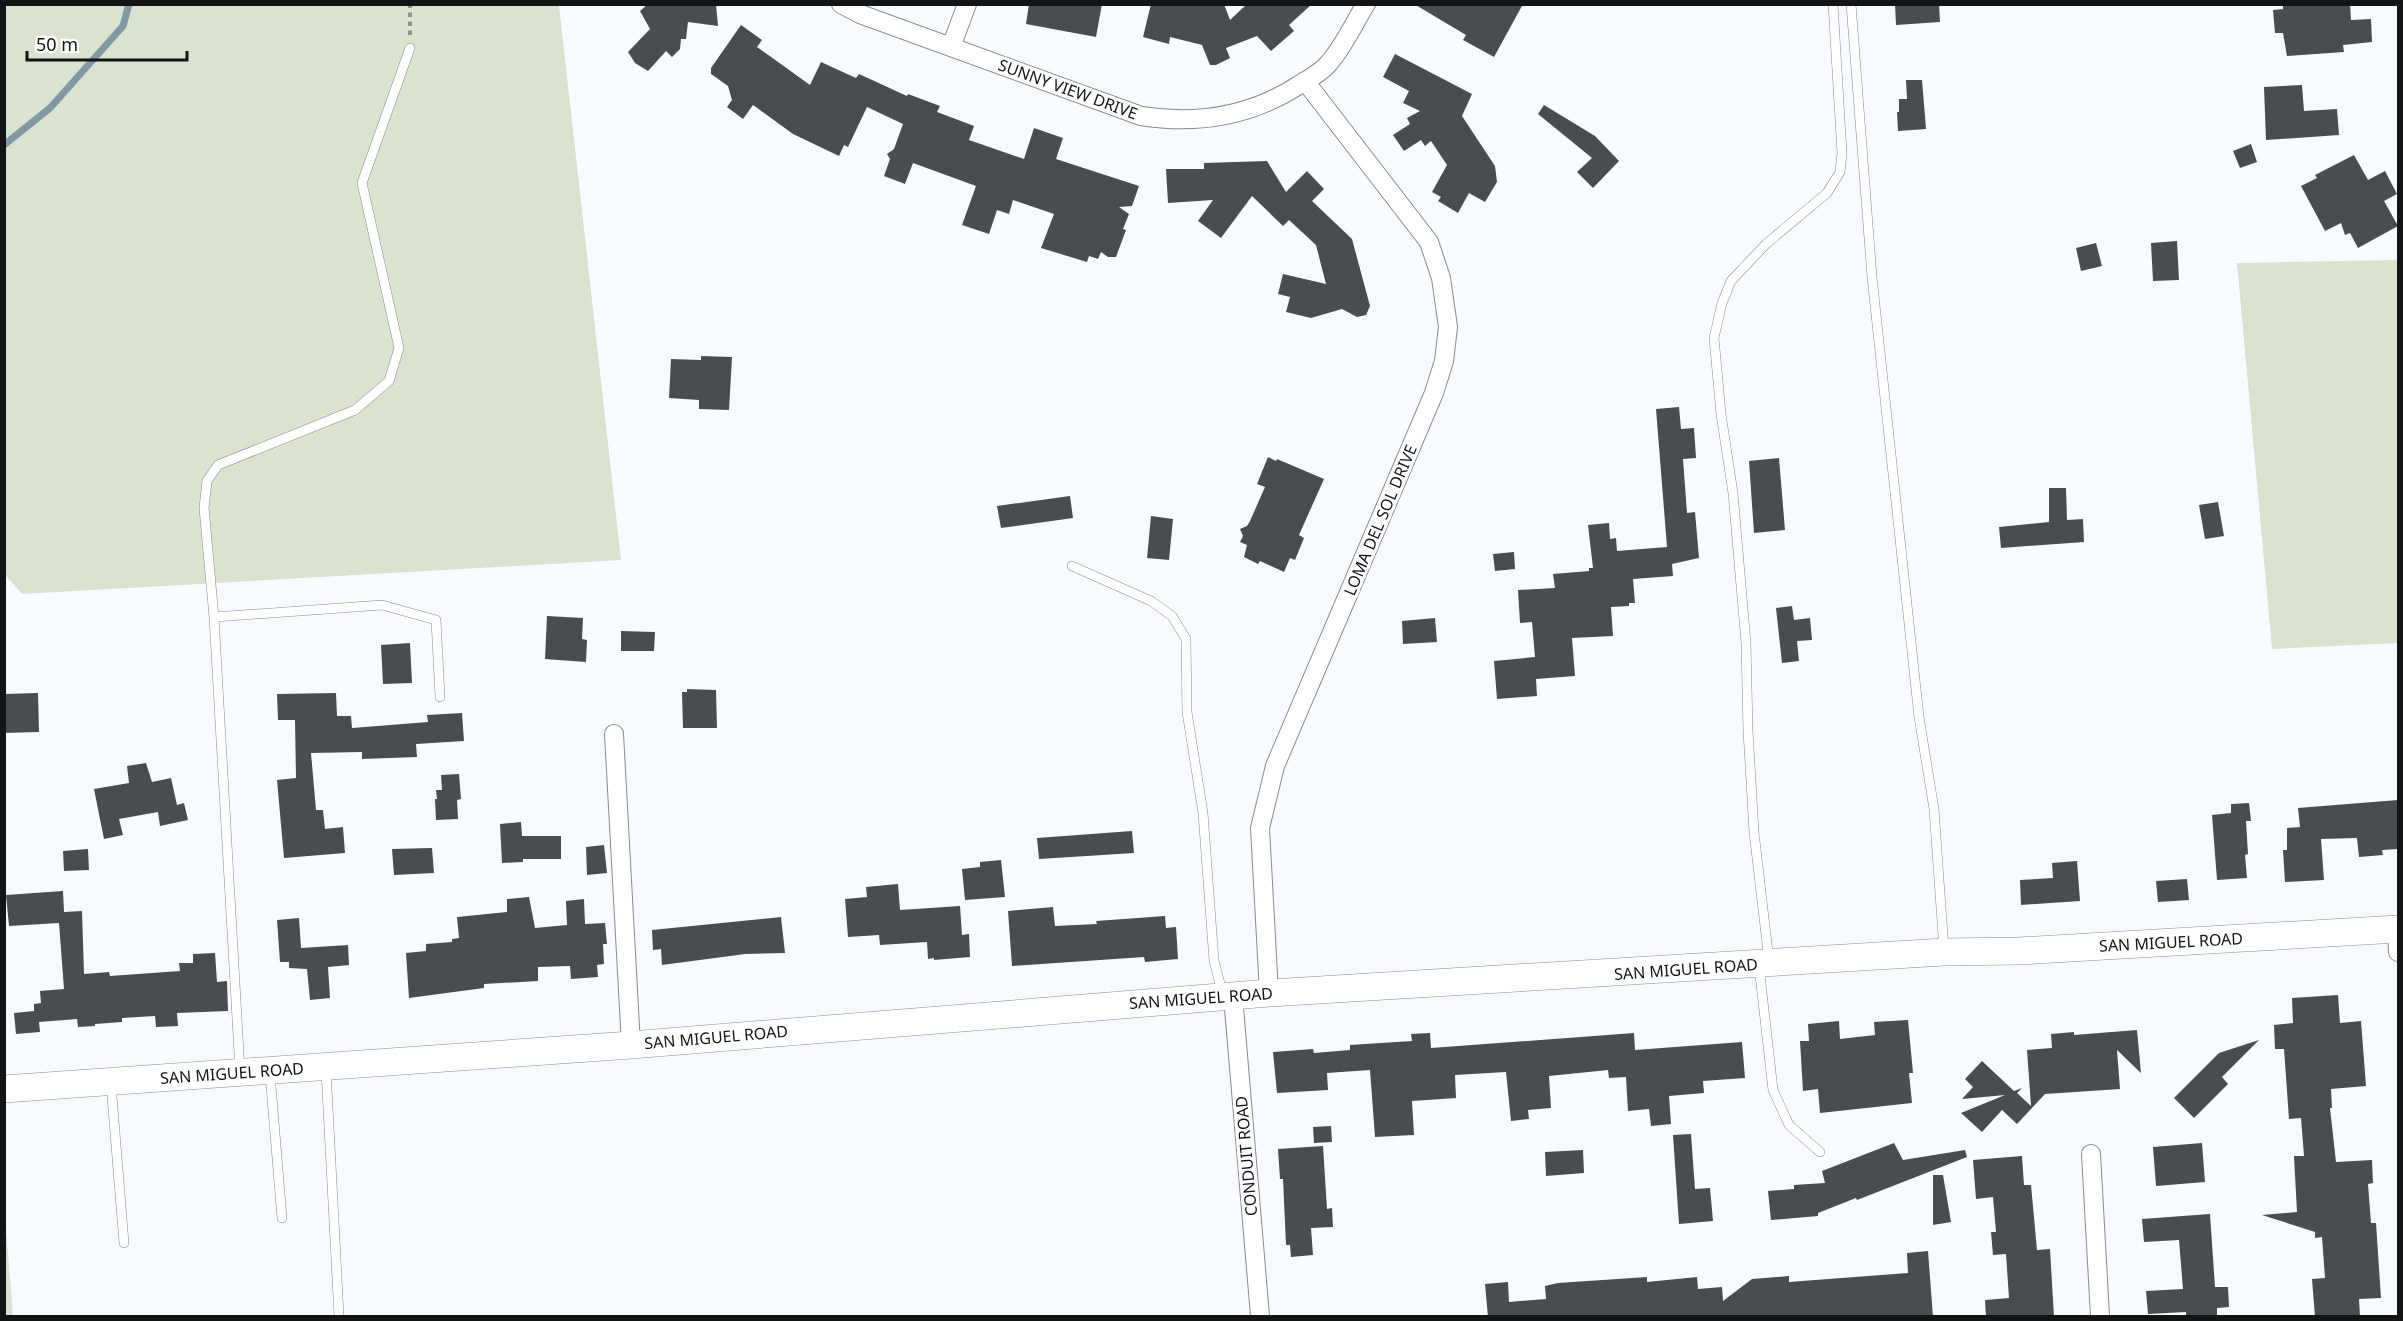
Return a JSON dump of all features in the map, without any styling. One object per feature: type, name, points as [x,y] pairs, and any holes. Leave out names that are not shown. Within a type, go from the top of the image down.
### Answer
[{"type":"street","name":"SUNNY VIEW DRIVE","points":[[841,4],[860,14],[1141,116],[1161,120],[1202,120],[1246,111],[1267,103],[1329,64],[1366,4]]},
{"type":"street","points":[[951,47],[967,4]]},
{"type":"street","name":"LOMA DEL SOL DRIVE","points":[[1269,993],[1260,828],[1275,766],[1434,393],[1444,361],[1448,327],[1441,278],[1429,242],[1305,81]]},
{"type":"street","points":[[614,734],[631,1045]]},
{"type":"street","name":"SAN MIGUEL ROAD","points":[[4,1089],[631,1045],[1269,993],[1944,952],[2398,937]]},
{"type":"street","name":"CONDUIT ROAD","points":[[1228,997],[1260,1317]]},
{"type":"street","points":[[2091,1154],[2100,1317]]},
{"type":"lane","points":[[1820,1152],[1789,1125],[1773,1090],[1754,832],[1745,631],[1733,493],[1721,414],[1714,338],[1722,303],[1731,281],[1766,244],[1827,193],[1840,172],[1842,153],[1833,4]]},
{"type":"lane","points":[[1851,4],[1872,277],[1919,717],[1934,809],[1944,952]]},
{"type":"lane","points":[[240,1073],[214,617],[204,508],[207,481],[218,465],[355,410],[389,381],[399,348],[362,183],[410,48]]},
{"type":"lane","points":[[1072,566],[1151,600],[1172,616],[1186,639],[1187,712],[1203,813],[1214,961],[1228,997]]},
{"type":"lane","points":[[214,617],[382,605],[436,620],[440,697]]},
{"type":"lane","points":[[326,1067],[339,1317]]},
{"type":"lane","points":[[270,1071],[282,1218]]},
{"type":"lane","points":[[111,1082],[124,1243]]},
{"type":"path","points":[[410,4],[410,48]]},
{"type":"green space","points":[[5,5],[559,5],[621,560],[22,594],[5,575]]},
{"type":"green space","points":[[2398,260],[2398,643],[2272,649],[2237,263]]},
{"type":"green space","points":[[5,1215],[13,1316],[5,1316]]},
{"type":"building","points":[[648,4],[716,4],[718,26],[688,22],[686,39],[681,39],[680,49],[672,57],[666,51],[648,71],[635,63],[628,52],[650,29],[640,11]]},
{"type":"building","points":[[1029,4],[1102,4],[1096,37],[1026,24]]},
{"type":"building","points":[[1151,4],[1224,4],[1230,20],[1247,4],[1312,4],[1289,25],[1294,31],[1271,51],[1257,36],[1226,48],[1230,58],[1216,65],[1210,65],[1202,45],[1170,37],[1169,44],[1143,37]]},
{"type":"building","points":[[1414,4],[1523,4],[1494,57],[1463,40],[1466,35]]},
{"type":"building","points":[[1895,4],[1939,4],[1940,22],[1896,25]]},
{"type":"building","points":[[2283,4],[2350,4],[2351,20],[2371,19],[2372,42],[2343,45],[2344,52],[2287,56],[2283,33],[2275,33],[2273,10],[2283,9]]},
{"type":"building","points":[[741,25],[762,40],[757,47],[810,85],[821,62],[856,78],[859,74],[907,96],[908,94],[940,106],[937,112],[974,126],[969,140],[1024,159],[1034,128],[1063,138],[1056,159],[1139,186],[1132,206],[1119,207],[1129,214],[1116,257],[1108,257],[1101,252],[1098,259],[1089,256],[1087,262],[1041,248],[1054,214],[1013,200],[1009,214],[997,210],[989,234],[962,225],[976,186],[913,163],[905,184],[884,176],[890,159],[887,154],[894,149],[903,124],[867,107],[848,147],[844,145],[839,156],[793,134],[753,105],[743,119],[727,107],[732,100],[728,86],[711,74],[711,68]]},
{"type":"building","points":[[1395,54],[1472,94],[1462,116],[1495,166],[1497,182],[1485,202],[1469,193],[1458,213],[1438,201],[1441,197],[1432,192],[1447,165],[1431,141],[1425,146],[1421,140],[1404,151],[1393,135],[1410,124],[1407,118],[1420,111],[1403,103],[1409,91],[1383,77]]},
{"type":"building","points":[[1906,80],[1922,80],[1926,129],[1898,131],[1899,99],[1907,99]]},
{"type":"building","points":[[2302,85],[2304,111],[2337,109],[2339,135],[2266,140],[2264,87]]},
{"type":"building","points":[[1544,105],[1595,136],[1619,161],[1593,188],[1577,172],[1592,158],[1538,114]]},
{"type":"building","points":[[2251,144],[2257,162],[2240,168],[2233,151]]},
{"type":"building","points":[[2354,155],[2368,180],[2385,171],[2397,194],[2384,201],[2398,226],[2358,248],[2350,233],[2345,235],[2341,223],[2325,231],[2301,186],[2317,178],[2315,175]]},
{"type":"building","points":[[1267,161],[1286,192],[1307,171],[1324,189],[1312,201],[1352,239],[1370,306],[1366,315],[1357,317],[1342,309],[1311,318],[1286,312],[1290,297],[1278,294],[1283,274],[1326,284],[1316,245],[1289,220],[1283,226],[1252,196],[1221,238],[1198,221],[1213,200],[1168,203],[1166,169],[1204,169],[1204,163]]},
{"type":"building","points":[[2177,241],[2179,280],[2153,281],[2151,243]]},
{"type":"building","points":[[2096,243],[2102,266],[2081,271],[2076,248]]},
{"type":"building","points":[[701,356],[732,357],[729,410],[699,409],[699,400],[669,398],[671,359],[701,360]]},
{"type":"building","points":[[1679,407],[1681,429],[1694,428],[1696,458],[1683,459],[1687,513],[1695,512],[1699,558],[1672,564],[1673,576],[1633,579],[1635,603],[1629,603],[1629,606],[1611,607],[1613,636],[1572,638],[1575,676],[1536,679],[1537,696],[1497,699],[1494,661],[1535,657],[1532,622],[1520,623],[1518,590],[1555,588],[1553,574],[1589,571],[1589,568],[1593,568],[1588,525],[1609,523],[1610,539],[1616,538],[1617,551],[1667,547],[1656,409]]},
{"type":"building","points":[[1268,457],[1324,479],[1299,535],[1304,538],[1295,560],[1290,558],[1284,572],[1260,561],[1258,564],[1244,557],[1247,545],[1240,542],[1243,536],[1240,529],[1247,526],[1250,521],[1265,487],[1257,484]]},
{"type":"building","points":[[1779,458],[1785,530],[1754,533],[1749,461]]},
{"type":"building","points":[[2049,488],[2066,488],[2067,520],[2083,519],[2084,542],[2001,548],[1999,527],[2049,522]]},
{"type":"building","points":[[1070,496],[1073,518],[1001,528],[997,506]]},
{"type":"building","points":[[2218,502],[2224,536],[2205,539],[2199,505]]},
{"type":"building","points":[[1151,516],[1173,519],[1169,560],[1147,558]]},
{"type":"building","points":[[1514,552],[1515,569],[1495,571],[1493,554]]},
{"type":"building","points":[[1792,606],[1794,620],[1810,618],[1812,640],[1797,641],[1799,661],[1782,663],[1776,608]]},
{"type":"building","points":[[547,616],[583,618],[582,639],[587,640],[586,662],[545,659]]},
{"type":"building","points":[[1435,618],[1437,642],[1403,644],[1402,621]]},
{"type":"building","points":[[621,631],[655,632],[654,651],[621,651]]},
{"type":"building","points":[[410,643],[412,683],[383,684],[381,645]]},
{"type":"building","points":[[687,689],[716,690],[717,728],[683,728],[682,692],[687,692]]},
{"type":"building","points":[[38,693],[39,732],[4,733],[4,694]]},
{"type":"building","points":[[336,693],[337,716],[351,716],[352,728],[428,722],[427,715],[462,713],[464,741],[416,744],[417,757],[362,759],[362,752],[311,753],[316,810],[323,810],[325,829],[343,827],[345,853],[284,858],[277,780],[296,778],[295,720],[278,720],[277,694]]},
{"type":"building","points":[[146,763],[152,782],[171,778],[177,805],[184,803],[188,820],[160,826],[158,812],[119,819],[123,835],[104,839],[94,789],[129,783],[127,766]]},
{"type":"building","points":[[459,774],[461,799],[457,800],[458,819],[436,820],[436,790],[442,790],[441,775]]},
{"type":"building","points":[[2398,800],[2398,849],[2382,850],[2383,855],[2359,857],[2357,838],[2321,839],[2324,880],[2285,882],[2283,850],[2287,850],[2287,828],[2300,827],[2298,808]]},
{"type":"building","points":[[2249,803],[2251,821],[2246,821],[2248,854],[2245,855],[2247,878],[2217,880],[2212,815],[2231,813],[2231,804]]},
{"type":"building","points":[[521,822],[522,836],[561,836],[561,859],[523,859],[523,862],[502,863],[500,824]]},
{"type":"building","points":[[1132,831],[1134,853],[1039,859],[1037,838]]},
{"type":"building","points":[[604,845],[607,873],[587,875],[586,847]]},
{"type":"building","points":[[432,848],[434,873],[394,875],[392,849]]},
{"type":"building","points":[[88,849],[89,870],[64,871],[63,851]]},
{"type":"building","points":[[1001,860],[1005,897],[965,900],[962,869],[980,867],[980,862]]},
{"type":"building","points":[[2077,861],[2080,901],[2021,905],[2020,880],[2053,878],[2052,863]]},
{"type":"building","points":[[2187,879],[2189,900],[2158,902],[2156,881]]},
{"type":"building","points":[[898,884],[900,910],[960,906],[962,935],[969,934],[970,957],[934,960],[934,958],[928,959],[927,942],[880,945],[879,935],[848,937],[845,899],[867,897],[866,887]]},
{"type":"building","points":[[63,891],[64,912],[82,911],[84,974],[109,972],[110,976],[180,971],[179,963],[193,963],[193,954],[215,953],[217,982],[227,981],[228,1011],[177,1013],[178,1026],[156,1027],[155,1016],[122,1018],[122,1022],[78,1027],[77,1019],[39,1022],[40,1032],[16,1034],[14,1013],[34,1011],[34,1004],[41,1003],[40,991],[64,989],[59,923],[9,926],[6,895]]},
{"type":"building","points":[[529,897],[535,928],[567,925],[566,901],[584,899],[585,924],[605,923],[607,944],[603,944],[604,964],[597,965],[598,977],[571,979],[570,966],[538,967],[538,981],[484,984],[484,988],[409,998],[406,953],[426,951],[426,944],[452,942],[452,939],[459,938],[457,917],[507,912],[507,899]]},
{"type":"building","points":[[1053,907],[1055,926],[1097,924],[1096,921],[1165,916],[1166,928],[1176,927],[1178,959],[1145,962],[1144,957],[1012,966],[1008,911]]},
{"type":"building","points":[[781,917],[785,953],[745,954],[662,965],[661,949],[653,950],[652,930]]},
{"type":"building","points":[[299,918],[301,948],[348,945],[349,965],[328,967],[330,998],[310,1000],[307,969],[289,968],[289,962],[280,962],[277,920]]},
{"type":"building","points":[[2338,995],[2340,1023],[2361,1021],[2366,1086],[2331,1089],[2332,1108],[2330,1108],[2336,1162],[2372,1160],[2373,1183],[2368,1184],[2371,1223],[2376,1223],[2381,1298],[2359,1299],[2360,1317],[2315,1317],[2312,1279],[2325,1278],[2322,1237],[2315,1238],[2315,1232],[2262,1215],[2297,1212],[2294,1156],[2304,1156],[2301,1118],[2289,1119],[2284,1049],[2275,1049],[2274,1025],[2293,1023],[2292,998]]},
{"type":"building","points":[[1908,1020],[1913,1073],[1909,1073],[1912,1103],[1820,1113],[1818,1089],[1803,1091],[1800,1041],[1809,1041],[1808,1024],[1839,1021],[1840,1039],[1875,1035],[1874,1022]]},
{"type":"building","points":[[2137,1030],[2141,1073],[2117,1050],[2120,1089],[2045,1094],[2017,1124],[2002,1110],[1982,1132],[1961,1113],[2005,1095],[1962,1099],[1973,1087],[1965,1079],[1982,1061],[2014,1091],[2022,1088],[2017,1093],[2031,1106],[2027,1050],[2052,1048],[2051,1034],[2074,1032],[2074,1035]]},
{"type":"building","points":[[1430,1033],[1431,1048],[1634,1033],[1635,1050],[1742,1042],[1745,1078],[1703,1081],[1704,1093],[1669,1096],[1671,1124],[1651,1126],[1649,1109],[1628,1111],[1626,1077],[1609,1078],[1608,1070],[1549,1076],[1551,1108],[1528,1110],[1529,1119],[1511,1121],[1506,1072],[1455,1075],[1456,1098],[1412,1101],[1414,1135],[1375,1137],[1370,1070],[1327,1073],[1328,1090],[1277,1093],[1273,1052],[1313,1049],[1314,1053],[1350,1050],[1350,1045],[1412,1041],[1411,1034]]},
{"type":"building","points":[[2259,1040],[2222,1077],[2228,1084],[2194,1118],[2174,1098],[2219,1053]]},
{"type":"building","points":[[1331,1126],[1332,1142],[1314,1143],[1313,1127]]},
{"type":"building","points":[[1691,1134],[1695,1189],[1710,1188],[1713,1221],[1679,1224],[1673,1135]]},
{"type":"building","points":[[1894,1143],[1903,1160],[1965,1150],[1967,1157],[1818,1213],[1818,1216],[1771,1220],[1768,1191],[1794,1189],[1794,1185],[1825,1183],[1822,1171]]},
{"type":"building","points":[[2202,1143],[2205,1182],[2156,1186],[2153,1147]]},
{"type":"building","points":[[1323,1146],[1327,1209],[1332,1208],[1333,1227],[1311,1228],[1313,1255],[1291,1257],[1290,1245],[1286,1245],[1283,1179],[1280,1179],[1278,1149]]},
{"type":"building","points":[[1583,1150],[1584,1173],[1546,1176],[1545,1152]]},
{"type":"building","points":[[2022,1156],[2024,1185],[2031,1185],[2037,1250],[2050,1249],[2054,1317],[1986,1317],[1985,1300],[2009,1298],[2006,1254],[1993,1255],[1991,1232],[1996,1232],[1993,1197],[1976,1199],[1973,1160]]},
{"type":"building","points":[[1933,1175],[1943,1175],[1951,1222],[1933,1225]]},
{"type":"building","points":[[2210,1214],[2215,1287],[2228,1287],[2229,1307],[2217,1308],[2217,1317],[2186,1317],[2186,1312],[2148,1314],[2146,1291],[2183,1289],[2179,1240],[2144,1242],[2142,1219]]},
{"type":"building","points":[[1928,1251],[1933,1317],[1488,1317],[1485,1284],[1508,1282],[1509,1302],[1546,1299],[1545,1286],[1558,1283],[1647,1277],[1647,1282],[1697,1277],[1698,1289],[1722,1287],[1723,1301],[1752,1279],[1789,1276],[1789,1282],[1908,1273],[1907,1253]]},
{"type":"waterway","points":[[4,145],[50,108],[123,26],[129,4]]}]
